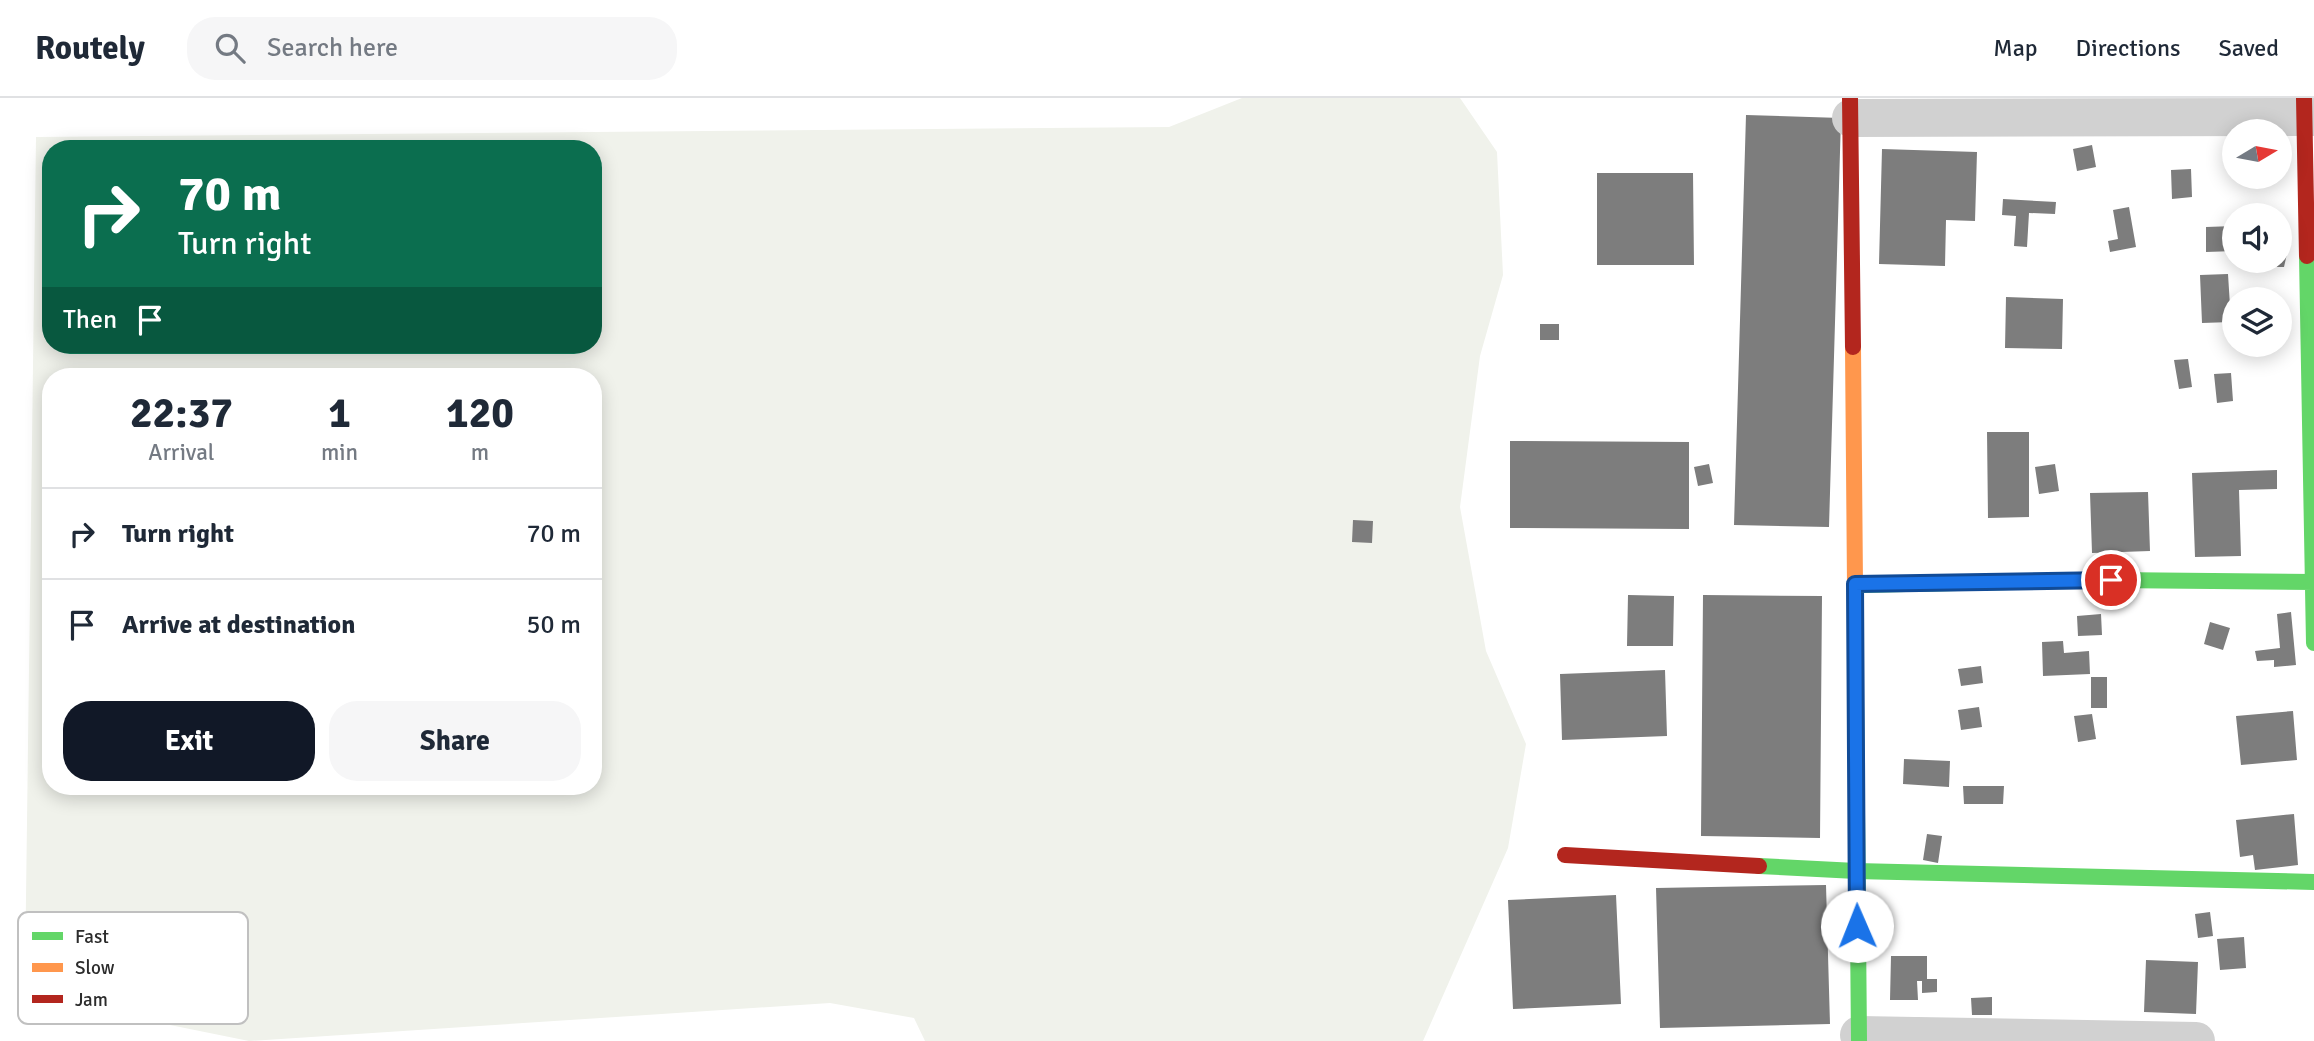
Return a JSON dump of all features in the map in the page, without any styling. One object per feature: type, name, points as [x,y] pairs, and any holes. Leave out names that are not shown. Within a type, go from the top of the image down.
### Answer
[{"type":"street","points":[[2196,1041],[1859,1038],[1850,108],[2307,111],[2314,643]]},
{"type":"street","points":[[1855,584],[2111,580],[2314,582]]},
{"type":"street","points":[[1565,855],[1856,871],[2314,882]]},
{"type":"shaded area","points":[[1242,98],[1460,98],[1497,152],[1503,275],[1480,356],[1460,507],[1486,651],[1526,744],[1508,848],[1423,1041],[925,1041],[914,1018],[830,1003],[249,1041],[167,1024],[248,1024],[248,912],[26,912],[36,137],[1169,127]]},
{"type":"building","points":[[1746,115],[1841,118],[1829,527],[1734,525]]},
{"type":"building","points":[[2092,145],[2096,167],[2077,171],[2073,149]]},
{"type":"building","points":[[1882,149],[1977,152],[1975,221],[1946,220],[1945,266],[1879,264]]},
{"type":"building","points":[[2191,169],[2192,197],[2172,199],[2171,170]]},
{"type":"building","points":[[1597,173],[1693,173],[1694,265],[1597,265]]},
{"type":"building","points":[[2003,199],[2056,202],[2055,214],[2029,213],[2027,247],[2014,246],[2016,216],[2002,215]]},
{"type":"building","points":[[2129,207],[2136,247],[2110,252],[2108,241],[2118,239],[2113,210]]},
{"type":"building","points":[[2222,226],[2222,251],[2206,252],[2206,227]]},
{"type":"building","points":[[2228,274],[2229,287],[2222,287],[2222,322],[2202,323],[2200,275]]},
{"type":"building","points":[[2006,297],[2063,299],[2062,349],[2005,348]]},
{"type":"building","points":[[1540,324],[1559,324],[1559,340],[1540,340]]},
{"type":"building","points":[[2188,359],[2192,387],[2179,389],[2174,360]]},
{"type":"building","points":[[2231,373],[2233,401],[2217,403],[2214,374]]},
{"type":"building","points":[[1987,432],[2029,432],[2029,517],[1988,518]]},
{"type":"building","points":[[1510,441],[1689,442],[1689,529],[1510,528]]},
{"type":"building","points":[[1709,464],[1713,483],[1698,486],[1694,467]]},
{"type":"building","points":[[2055,464],[2059,491],[2039,494],[2035,467]]},
{"type":"building","points":[[2277,470],[2277,489],[2239,490],[2241,556],[2195,557],[2192,473]]},
{"type":"building","points":[[2148,492],[2150,551],[2092,553],[2090,493]]},
{"type":"building","points":[[1353,520],[1373,521],[1372,543],[1352,542]]},
{"type":"building","points":[[1628,595],[1674,596],[1673,646],[1627,646]]},
{"type":"building","points":[[1703,595],[1822,596],[1820,838],[1701,836]]},
{"type":"building","points":[[2291,612],[2296,665],[2274,667],[2274,660],[2257,661],[2255,651],[2280,648],[2277,614]]},
{"type":"building","points":[[2101,614],[2102,635],[2078,636],[2077,616]]},
{"type":"building","points":[[2210,622],[2230,628],[2223,650],[2204,644]]},
{"type":"building","points":[[2063,641],[2064,653],[2089,651],[2090,674],[2043,676],[2042,642]]},
{"type":"building","points":[[1981,666],[1983,683],[1961,686],[1958,669]]},
{"type":"building","points":[[1665,670],[1667,736],[1562,740],[1560,674]]},
{"type":"building","points":[[2091,677],[2107,677],[2107,708],[2091,708]]},
{"type":"building","points":[[1979,707],[1982,727],[1961,730],[1958,710]]},
{"type":"building","points":[[2293,711],[2297,760],[2241,765],[2236,716]]},
{"type":"building","points":[[2092,714],[2096,739],[2078,742],[2074,716]]},
{"type":"building","points":[[1904,759],[1950,761],[1949,787],[1903,784]]},
{"type":"building","points":[[1963,786],[2004,786],[2003,804],[1964,804]]},
{"type":"building","points":[[2294,814],[2298,865],[2255,870],[2253,855],[2240,857],[2236,820]]},
{"type":"building","points":[[1927,834],[1942,836],[1938,863],[1923,860]]},
{"type":"building","points":[[1826,885],[1830,1024],[1660,1028],[1656,888]]},
{"type":"building","points":[[1616,895],[1621,1004],[1513,1009],[1508,900]]},
{"type":"building","points":[[2210,912],[2213,936],[2198,938],[2195,914]]},
{"type":"building","points":[[2244,937],[2246,968],[2220,970],[2217,939]]},
{"type":"building","points":[[1891,956],[1927,956],[1927,979],[1937,979],[1937,992],[1922,993],[1922,981],[1917,981],[1918,1000],[1890,1000]]},
{"type":"building","points":[[2146,960],[2198,962],[2196,1014],[2144,1012]]},
{"type":"building","points":[[1992,997],[1992,1015],[1972,1015],[1971,998]]},
{"type":"traffic: fast","points":[[2307,256],[2314,643]]},
{"type":"traffic: fast","points":[[1859,1041],[1855,585],[2111,580],[2314,582]]},
{"type":"traffic: fast","points":[[1759,866],[1856,871],[2314,882]]},
{"type":"traffic: slow","points":[[1853,347],[1855,585]]},
{"type":"traffic: jam","points":[[1850,98],[1853,347]]},
{"type":"traffic: jam","points":[[2304,98],[2307,256]]},
{"type":"traffic: jam","points":[[1565,855],[1759,866]]},
{"type":"route","points":[[1857,926],[1855,584],[2111,580]]}]
